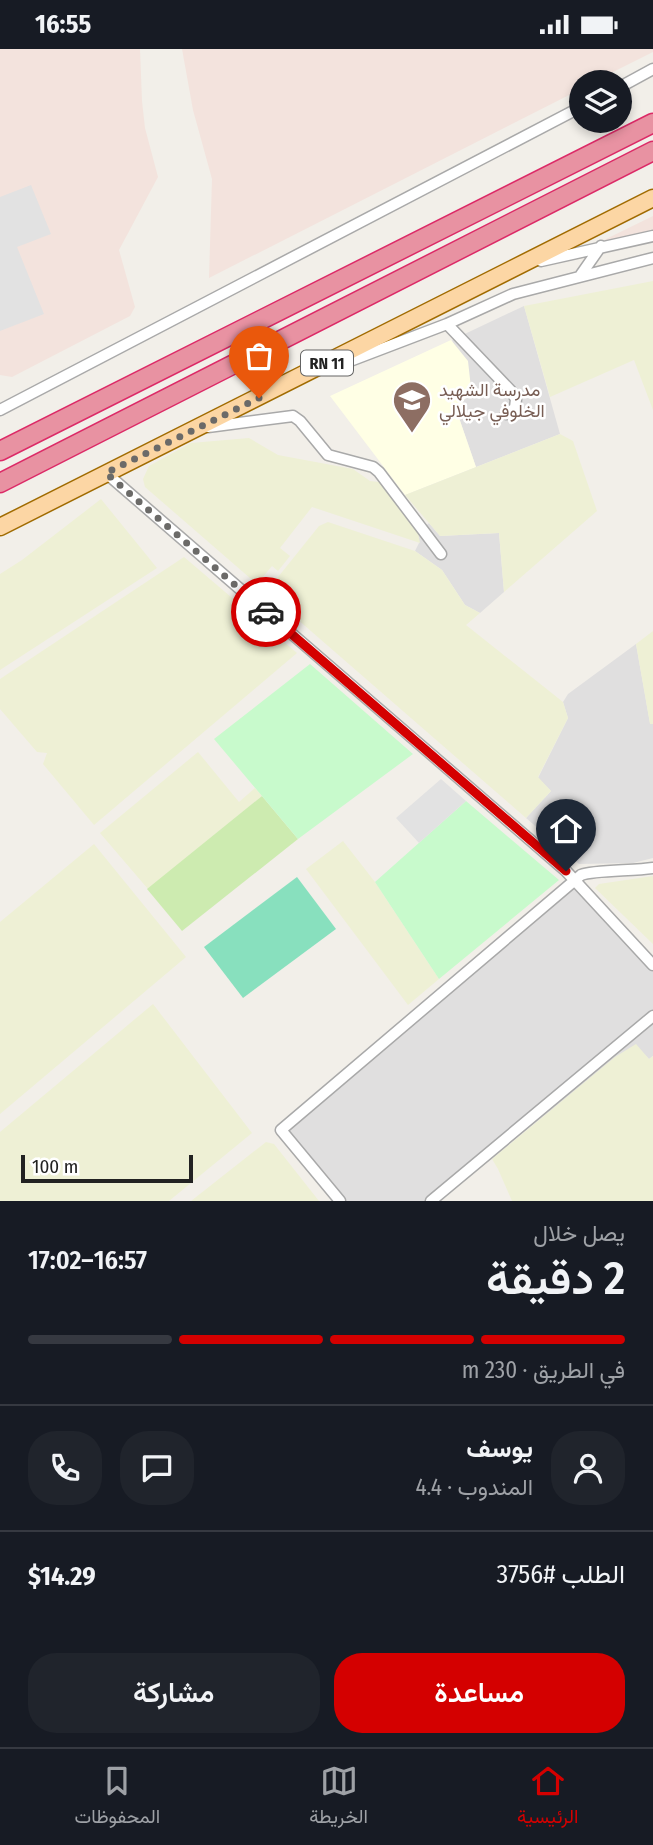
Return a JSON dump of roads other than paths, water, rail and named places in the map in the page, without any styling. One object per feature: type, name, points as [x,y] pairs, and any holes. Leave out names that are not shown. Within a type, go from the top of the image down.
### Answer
[{"type":"highway","points":[[0,451],[653,123]]},
{"type":"highway","points":[[0,483],[653,151]]},
{"type":"main road","name":"RN 11","points":[[0,527],[653,198]]},
{"type":"street","points":[[632,80],[653,69]]},
{"type":"street","points":[[0,410],[569,113]]},
{"type":"street","points":[[516,267],[653,236]]},
{"type":"street","points":[[580,276],[601,246]]},
{"type":"street","points":[[279,388],[447,324],[513,294],[653,258]]},
{"type":"street","points":[[447,324],[511,391],[516,399],[514,408],[506,414]]},
{"type":"street","points":[[197,428],[293,416],[327,455],[373,467],[379,472],[441,554]]},
{"type":"street","points":[[106,473],[576,880],[653,965]]},
{"type":"street","points":[[340,1201],[281,1130],[576,880],[588,872],[653,868]]},
{"type":"street","points":[[431,1201],[653,1016]]},
{"type":"place","name":"مدرسة الشهيد الخلوفي جيلالي","points":[[412,434]]}]
